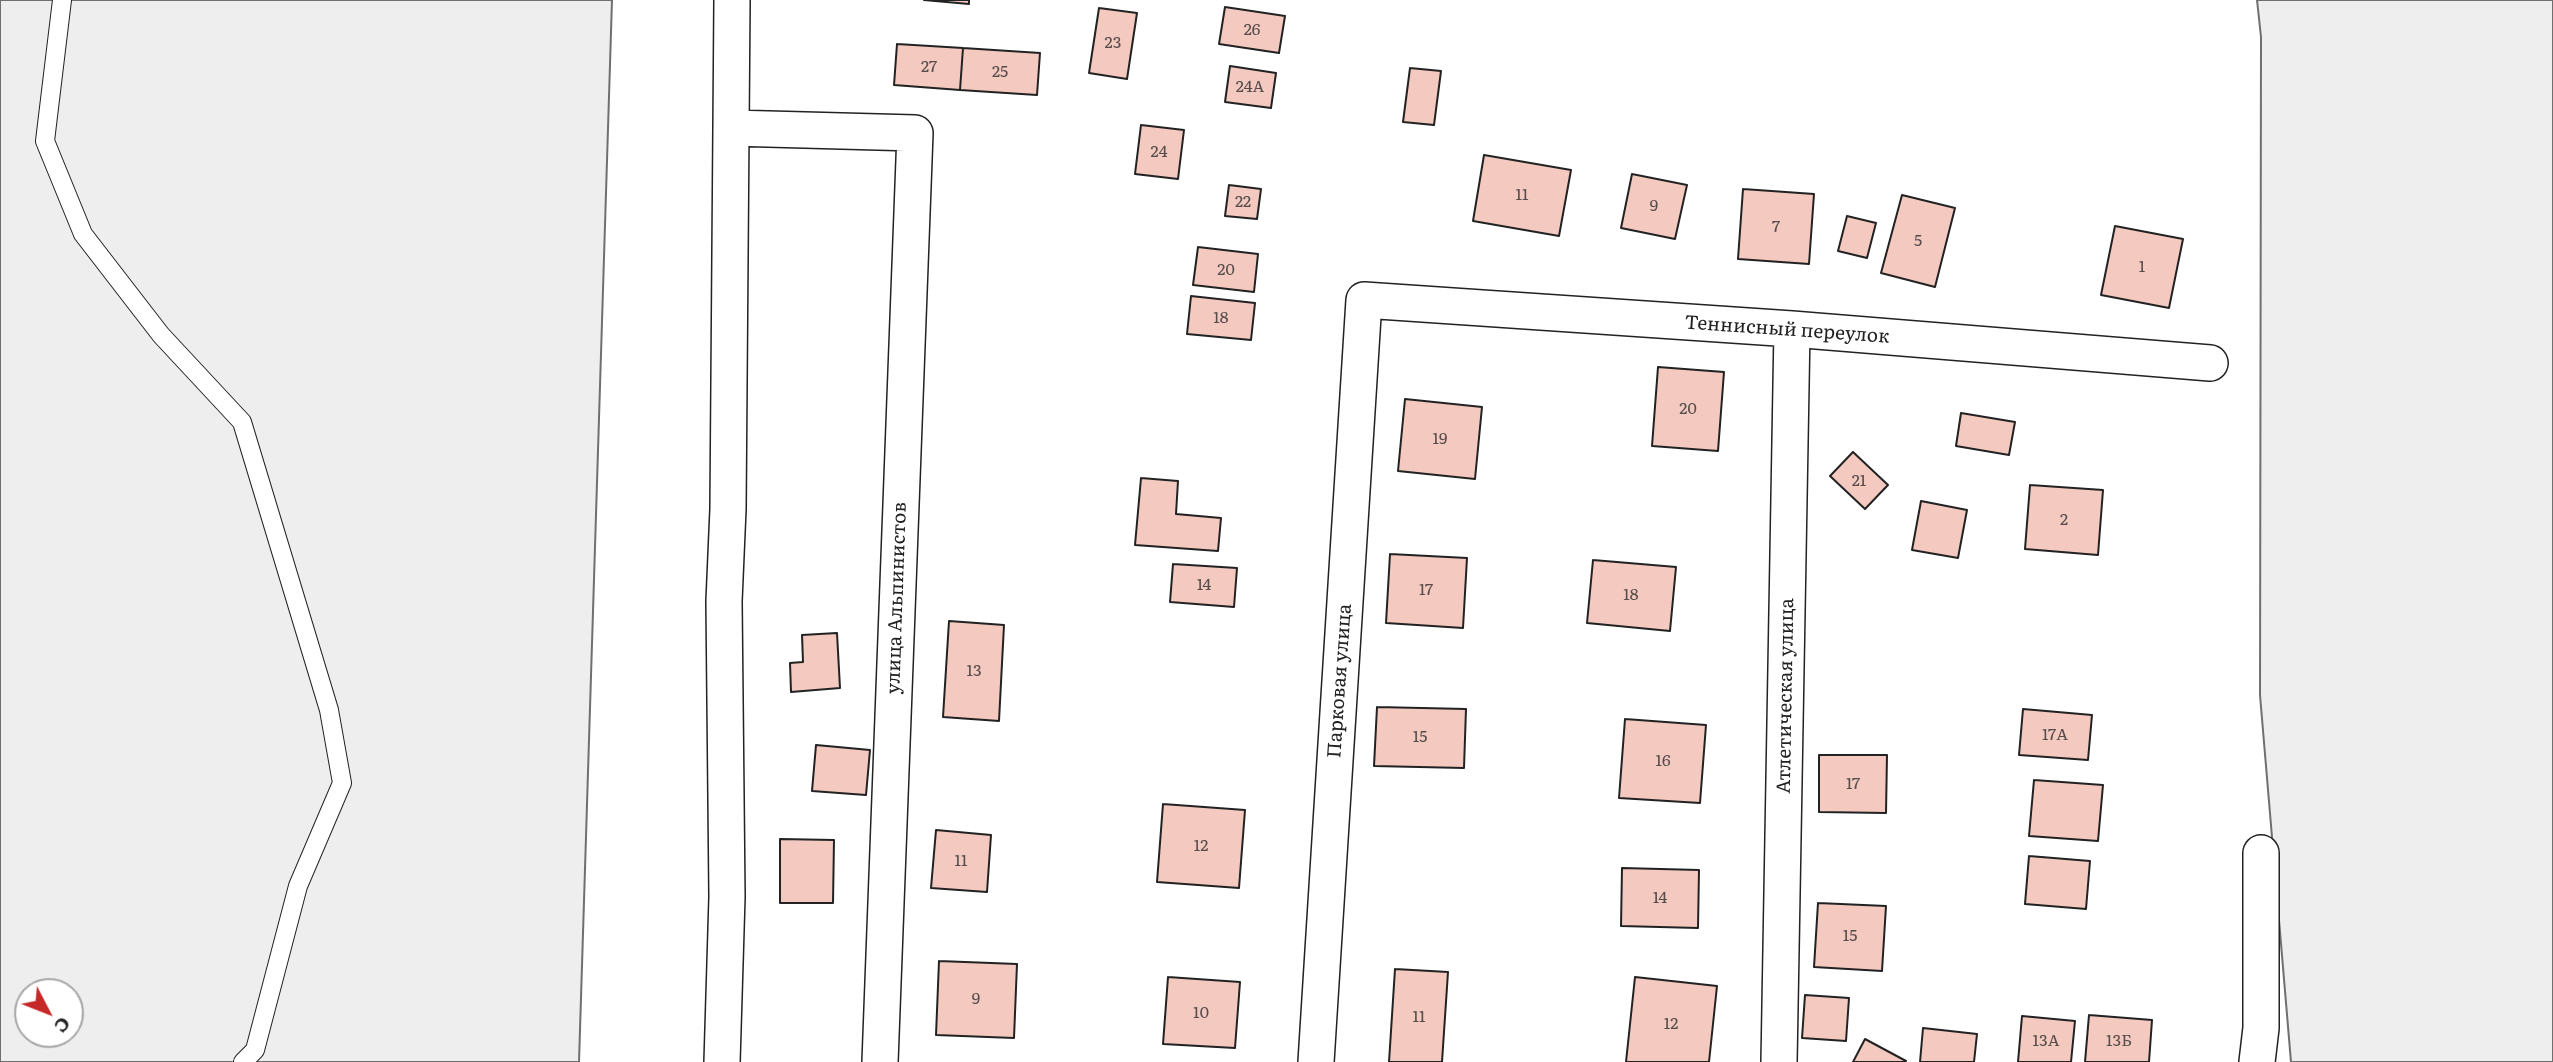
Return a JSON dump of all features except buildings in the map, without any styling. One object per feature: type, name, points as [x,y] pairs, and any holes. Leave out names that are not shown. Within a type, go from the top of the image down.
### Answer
[{"type":"street","points":[[722,1062],[727,897],[724,601],[728,509],[732,0]]},
{"type":"street","name":"улица Альпинистов","points":[[731,128],[915,133],[880,1062]]},
{"type":"street","name":"Теннисный переулок","points":[[1364,300],[1792,329],[2210,363]]},
{"type":"street","name":"Парковая улица","points":[[1316,1062],[1364,300]]},
{"type":"street","name":"Атлетическая улица","points":[[1779,1062],[1792,329]]},
{"type":"street","points":[[2257,1062],[2261,1028],[2261,853]]},
{"type":"lane","points":[[62,0],[45,141],[83,234],[161,335],[242,422],[329,710],[342,783],[298,886],[256,1050],[243,1062]]},
{"type":"shaded area","points":[[0,0],[612,0],[579,1062],[0,1062]]},
{"type":"shaded area","points":[[2257,0],[2553,0],[2553,1062],[2291,1062],[2260,695],[2261,37]]}]
